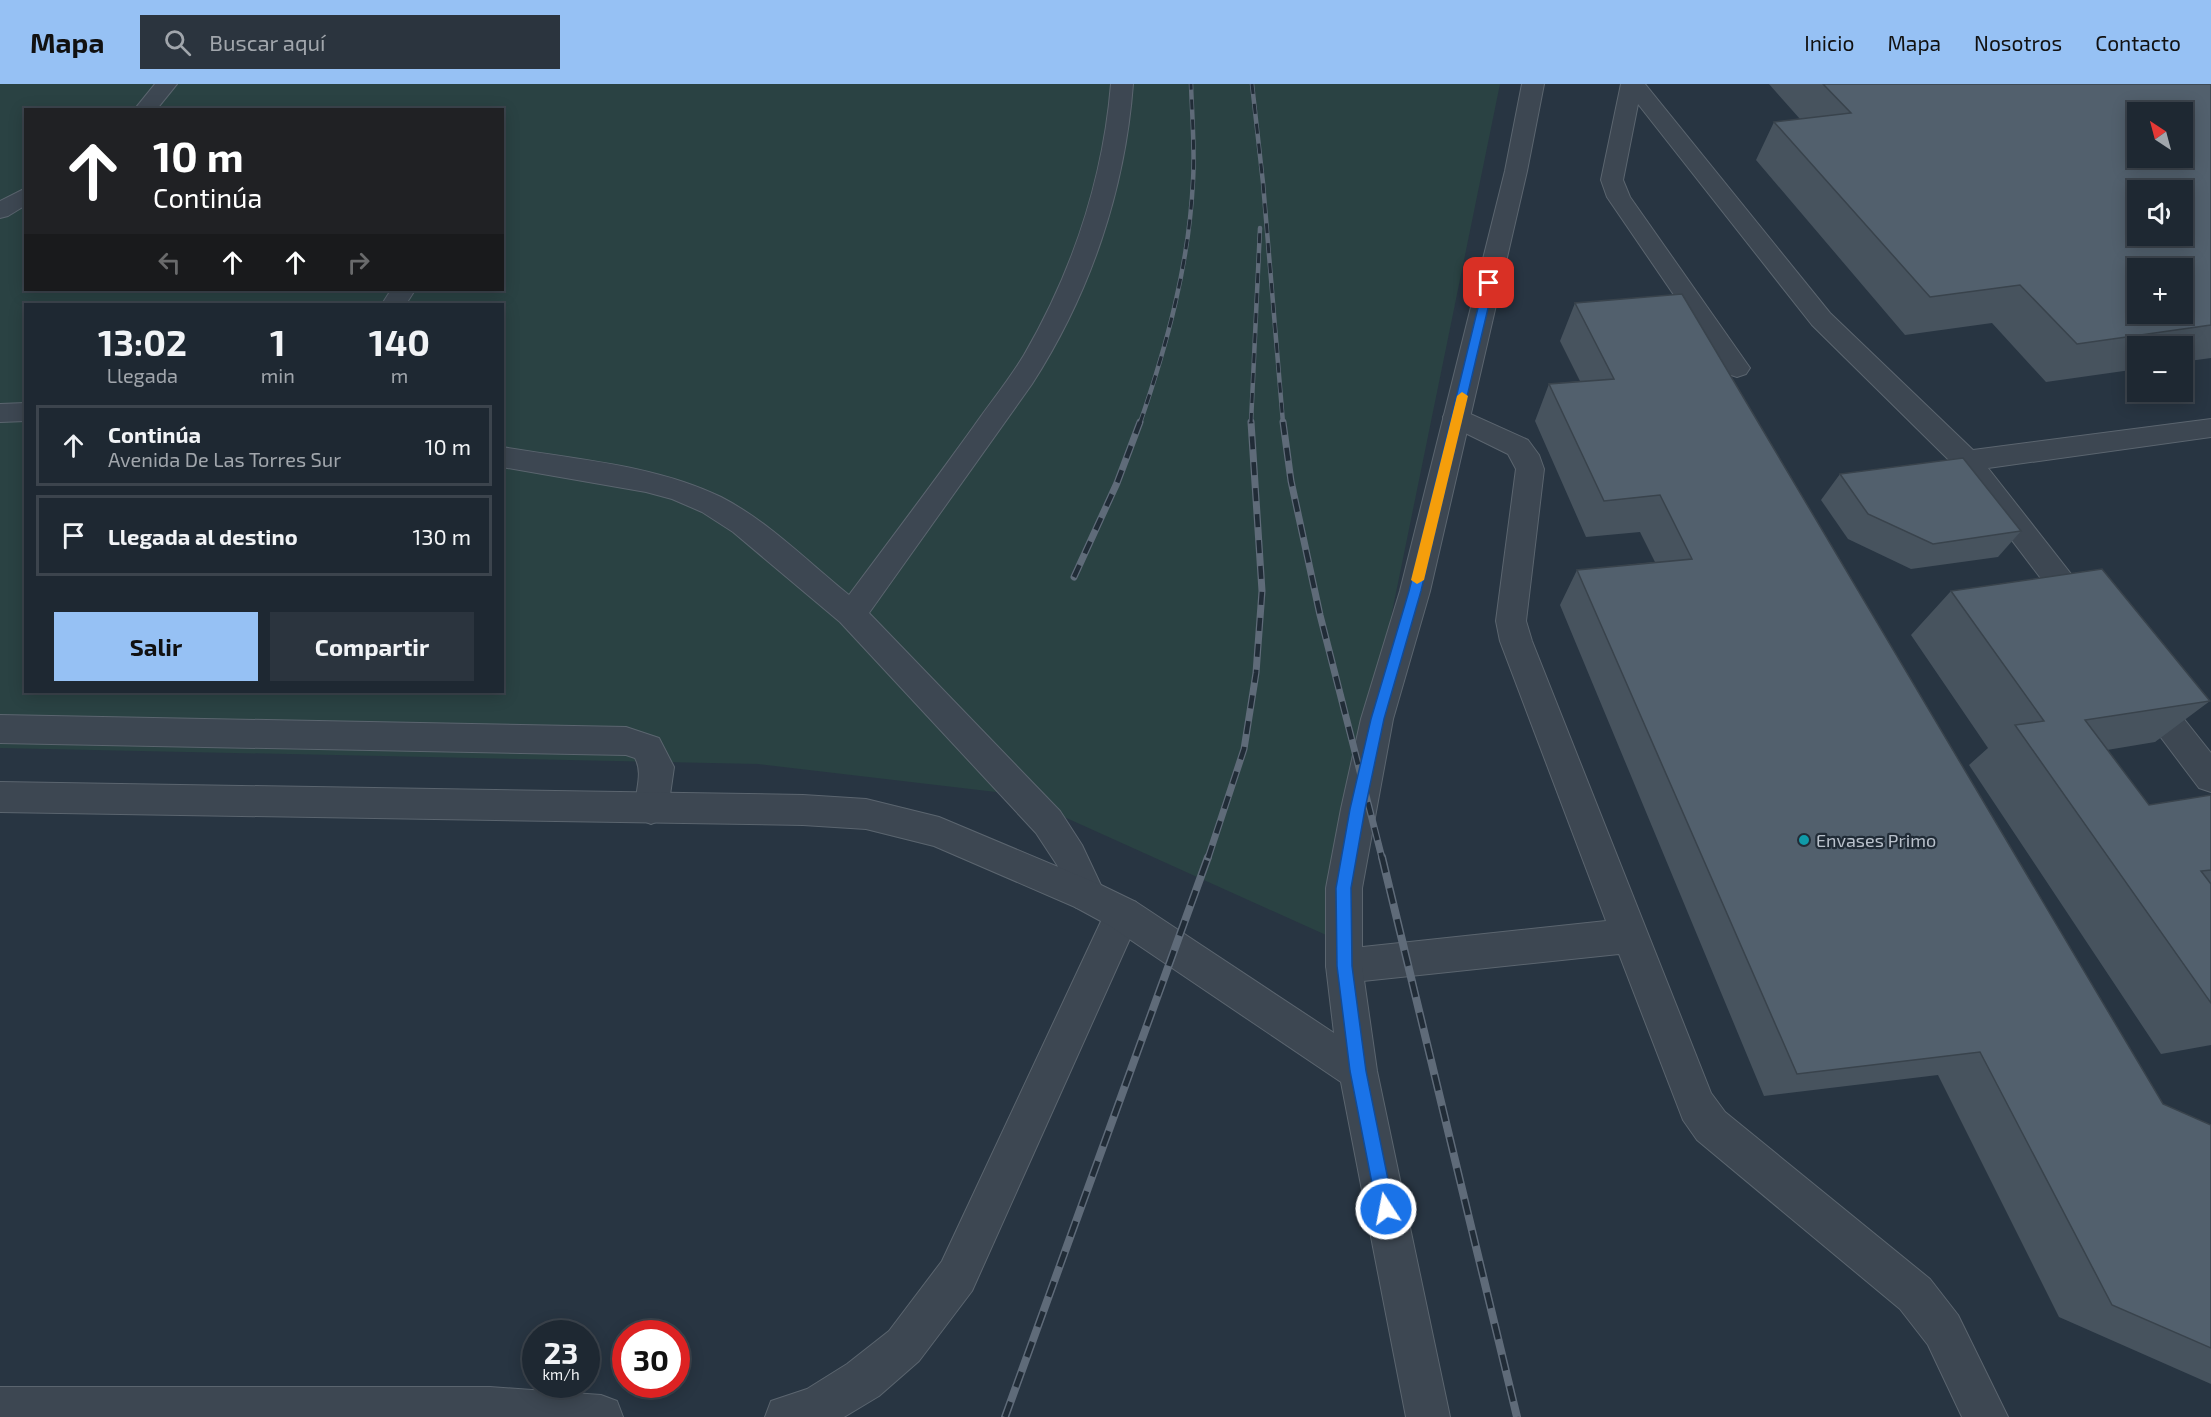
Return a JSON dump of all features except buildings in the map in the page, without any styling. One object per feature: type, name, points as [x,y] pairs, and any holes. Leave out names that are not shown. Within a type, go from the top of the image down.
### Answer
[{"type":"street","points":[[146,108],[166,84]]},
{"type":"street","points":[[852,614],[928,513],[1036,357],[1069,291],[1107,189],[1121,121],[1122,84]]},
{"type":"street","points":[[1428,1417],[1358,1071],[1344,966],[1344,888],[1363,781],[1377,719],[1415,591],[1516,171],[1533,84]]},
{"type":"street","points":[[1633,84],[1612,180],[1619,197],[1737,368]]},
{"type":"street","points":[[1633,84],[1821,319],[1967,461],[2096,629]]},
{"type":"street","points":[[0,211],[24,196]]},
{"type":"street","points":[[0,413],[24,412]]},
{"type":"street","points":[[1457,417],[1509,441],[1525,455],[1530,469],[1511,621],[1516,641],[1697,1106],[1711,1126],[1915,1294],[1943,1330],[1986,1417]]},
{"type":"street","points":[[1967,461],[2211,428]]},
{"type":"street","points":[[504,457],[646,482],[680,491],[712,505],[743,524],[852,614],[1048,822],[1070,856],[1088,896]]},
{"type":"street","points":[[2132,676],[2211,778]]},
{"type":"street","points":[[0,729],[626,741],[646,748],[657,767],[651,809]]},
{"type":"street","points":[[0,797],[803,810],[866,814],[939,832],[1088,896],[1123,914],[1358,1071]]},
{"type":"street","points":[[787,1417],[816,1409],[863,1380],[904,1346],[957,1276],[1123,914]]},
{"type":"street","points":[[1344,966],[1630,936]]},
{"type":"street","points":[[0,1409],[490,1409],[601,1417]]},
{"type":"green space","points":[[0,84],[1500,84],[1326,935],[1013,794],[758,764],[0,748]]},
{"type":"railway","points":[[1140,423],[1168,334],[1187,243],[1194,169],[1191,84]]},
{"type":"railway","points":[[1252,84],[1263,183],[1283,423]]},
{"type":"railway","points":[[1251,422],[1260,228]]},
{"type":"railway","points":[[1074,577],[1117,483],[1140,422]]},
{"type":"railway","points":[[1208,858],[1244,749],[1256,673],[1262,591],[1251,422]]},
{"type":"railway","points":[[1283,422],[1291,481],[1320,615],[1382,858]]},
{"type":"railway","points":[[1005,1417],[1208,857]]},
{"type":"railway","points":[[1382,857],[1517,1417]]},
{"type":"slow traffic","points":[[1417,580],[1462,396]]},
{"type":"place","name":"Envases Primo","points":[[1804,840]]},
{"type":"route","points":[[1386,1209],[1358,1071],[1344,966],[1344,888],[1363,781],[1377,719],[1415,591],[1489,283]]}]
